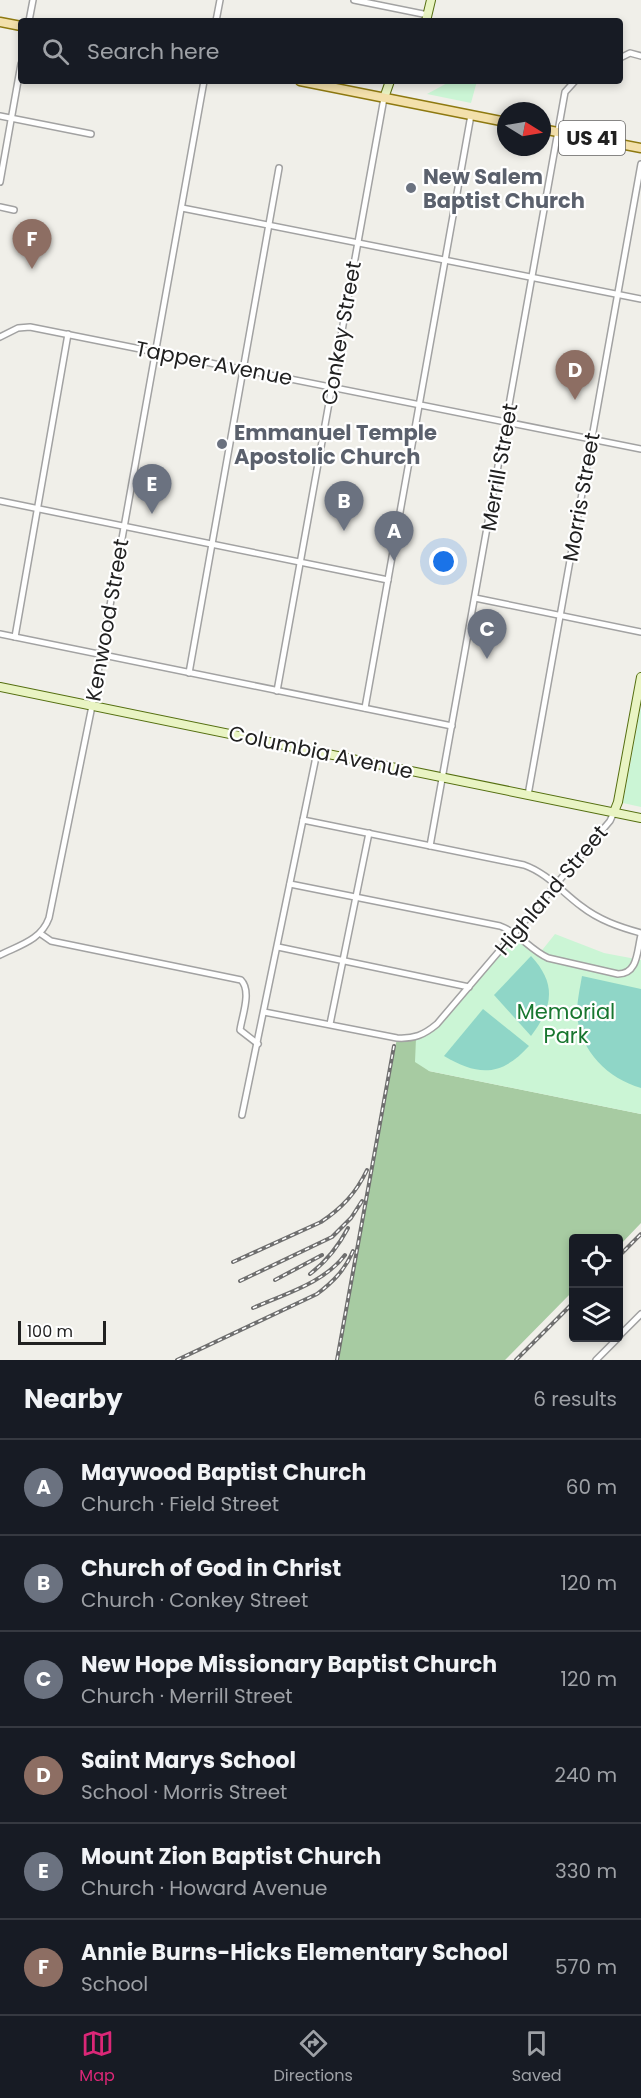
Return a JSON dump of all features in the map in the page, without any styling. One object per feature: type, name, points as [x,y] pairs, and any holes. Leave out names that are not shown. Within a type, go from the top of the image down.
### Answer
[{"type":"main road","points":[[0,22],[18,25]]},
{"type":"main road","points":[[315,84],[497,120]]},
{"type":"main road","name":"US 41","points":[[551,131],[641,148]]},
{"type":"street","points":[[30,18],[33,0]]},
{"type":"street","points":[[217,18],[220,0]]},
{"type":"street","points":[[354,0],[427,18],[430,0]]},
{"type":"street","points":[[623,56],[630,53],[641,56]]},
{"type":"street","points":[[0,182],[18,80]]},
{"type":"street","name":"Kenwood Street","points":[[41,934],[49,918],[92,706],[203,84]]},
{"type":"street","name":"Conkey Street","points":[[277,691],[357,242],[384,98],[389,84]]},
{"type":"street","name":"Merrill Street","points":[[430,846],[558,132],[567,88],[572,84]]},
{"type":"street","points":[[365,708],[471,115]]},
{"type":"street","points":[[0,116],[91,134]]},
{"type":"street","name":"Morris Street","points":[[528,795],[641,164]]},
{"type":"street","points":[[189,674],[279,168]]},
{"type":"street","points":[[0,207],[14,210]]},
{"type":"street","points":[[182,208],[641,299]]},
{"type":"street","name":"Tapper Avenue","points":[[0,337],[25,327],[68,334],[641,449]]},
{"type":"street","points":[[15,637],[68,334]]},
{"type":"street","points":[[0,501],[388,580]]},
{"type":"street","points":[[475,598],[641,632]]},
{"type":"street","points":[[0,634],[452,726]]},
{"type":"street","name":"Highland Street","points":[[330,1024],[397,1038],[416,1038],[437,1024],[610,821],[618,802],[641,677]]},
{"type":"street","name":"Columbia Avenue","points":[[0,687],[641,818]]},
{"type":"street","points":[[242,1115],[317,752]]},
{"type":"street","points":[[291,884],[500,926],[548,958],[622,974],[634,967],[641,934],[595,916],[540,872],[524,865],[303,820]]},
{"type":"street","points":[[264,1012],[330,1024],[369,833]]},
{"type":"street","points":[[0,955],[41,934],[51,941],[241,980],[245,984],[246,994],[240,1030],[258,1044]]},
{"type":"street","points":[[278,947],[469,987]]},
{"type":"street","points":[[623,1332],[641,1314]]},
{"type":"street","points":[[596,1360],[613,1342]]},
{"type":"green space","points":[[445,84],[476,84],[471,103],[427,94]]},
{"type":"green space","points":[[641,706],[641,807],[623,803]]},
{"type":"green space","name":"Memorial Park","points":[[513,934],[539,954],[555,934],[604,953],[641,960],[641,1114],[429,1071],[415,1062],[416,1038],[429,1031]]},
{"type":"green space","points":[[397,1038],[416,1038],[429,1071],[641,1114],[641,1223],[623,1242],[623,1234],[569,1234],[569,1295],[505,1360],[338,1360]]},
{"type":"shaded area","points":[[531,956],[545,976],[549,996],[544,1015],[531,1036],[494,995]]},
{"type":"shaded area","points":[[582,976],[641,989],[641,1088],[607,1070],[597,1061],[583,1040],[577,1014]]},
{"type":"shaded area","points":[[483,1009],[529,1046],[509,1063],[489,1070],[468,1067],[444,1056]]},
{"type":"railway","points":[[337,1360],[394,1046]]},
{"type":"railway","points":[[233,1262],[321,1222],[348,1199],[367,1170]]},
{"type":"railway","points":[[240,1281],[332,1237],[351,1218],[362,1201]]},
{"type":"railway","points":[[310,1274],[332,1253],[348,1228]]},
{"type":"railway","points":[[623,1252],[641,1234]]},
{"type":"railway","points":[[177,1360],[317,1294],[338,1275],[353,1251]]},
{"type":"railway","points":[[275,1280],[322,1255]]},
{"type":"railway","points":[[253,1308],[315,1280],[336,1265],[345,1255]]},
{"type":"railway","points":[[516,1360],[569,1307]]},
{"type":"place","name":"New Salem Baptist Church","points":[[411,188]]},
{"type":"place","name":"Annie Burns-Hicks Elementary School","points":[[32,269]]},
{"type":"place","name":"Saint Marys School","points":[[575,400]]},
{"type":"place","name":"Emmanuel Temple Apostolic Church","points":[[222,444]]},
{"type":"place","name":"Mount Zion Baptist Church","points":[[152,514]]},
{"type":"place","name":"Church of God in Christ","points":[[344,531]]},
{"type":"place","name":"Maywood Baptist Church","points":[[394,561]]},
{"type":"place","name":"New Hope Missionary Baptist Church","points":[[487,659]]}]
